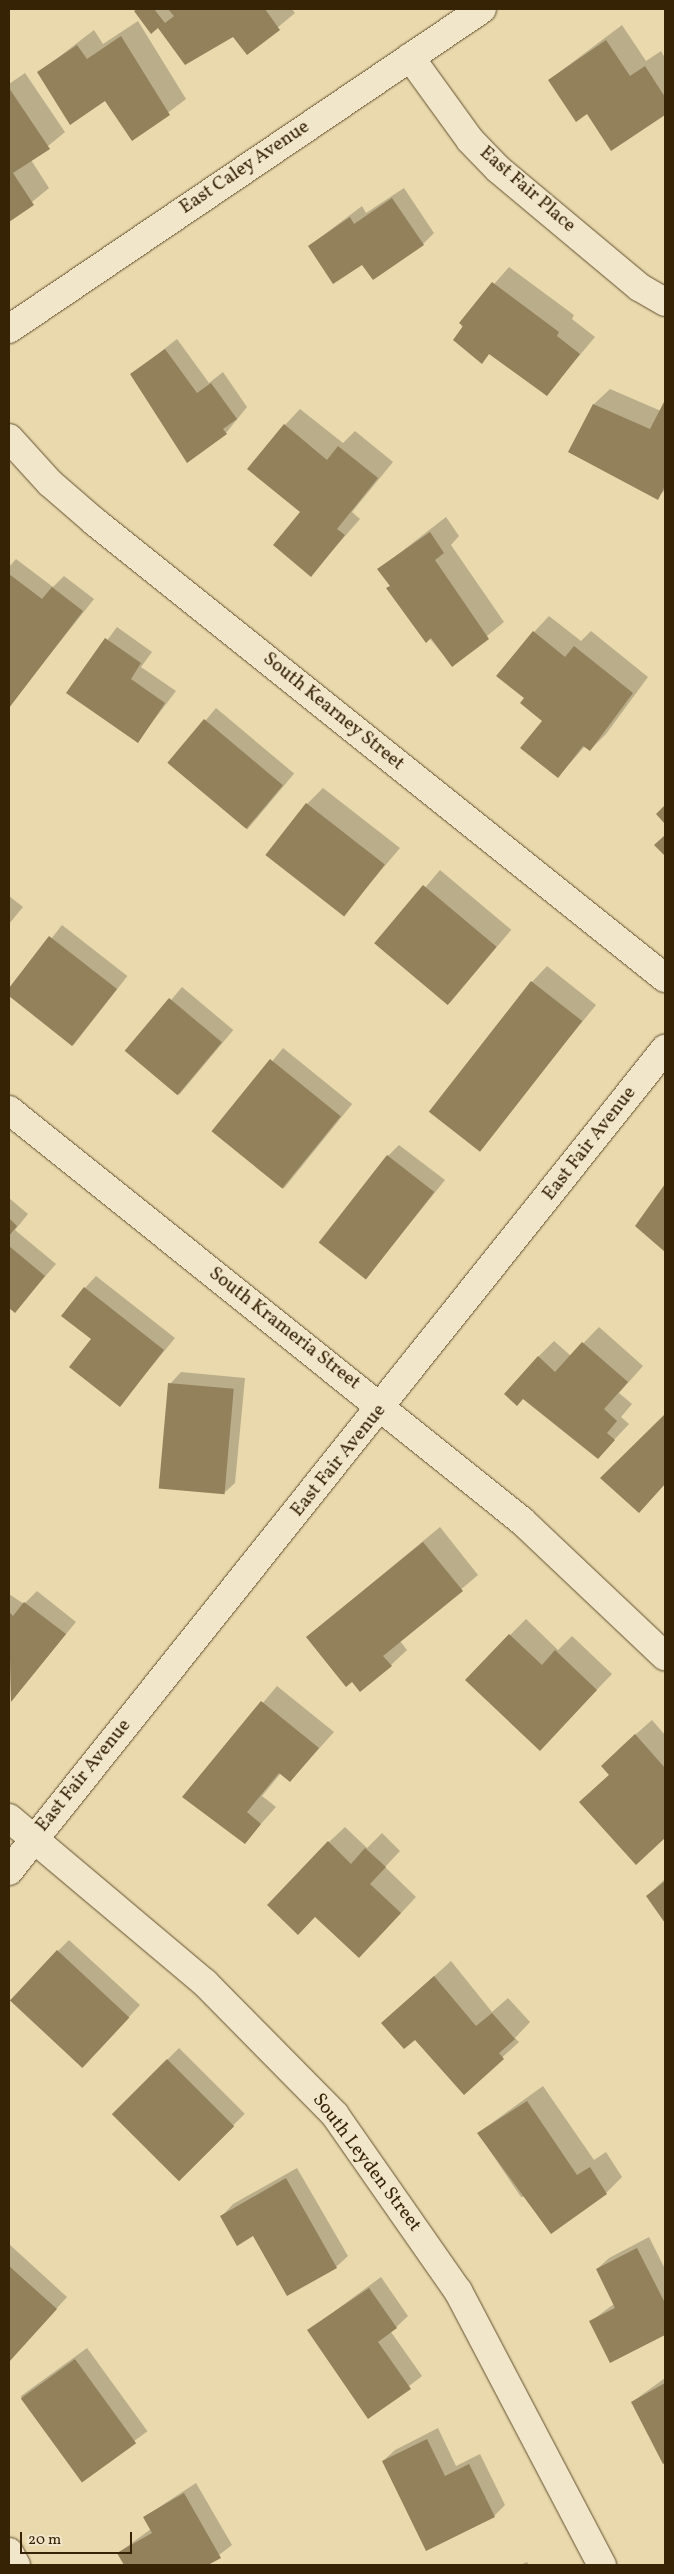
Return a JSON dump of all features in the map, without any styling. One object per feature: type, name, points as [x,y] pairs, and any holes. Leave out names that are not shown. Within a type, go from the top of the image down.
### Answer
[{"type":"street","name":"East Caley Avenue","points":[[9,329],[482,9]]},
{"type":"street","name":"East Fair Place","points":[[410,57],[470,140],[498,169],[639,287],[665,302]]},
{"type":"street","name":"South Kearney Street","points":[[9,438],[50,483],[95,522],[665,978]]},
{"type":"street","name":"East Fair Avenue","points":[[9,1870],[383,1407],[665,1049]]},
{"type":"street","name":"South Krameria Street","points":[[9,1110],[383,1407],[522,1521],[665,1656]]},
{"type":"street","name":"South Leyden Street","points":[[9,1818],[205,1983],[335,2115],[458,2291],[602,2565]]},
{"type":"street","points":[[9,2552],[16,2565]]},
{"type":"building","points":[[137,9],[154,9],[165,23],[174,16],[168,9],[265,9],[280,30],[247,55],[233,37],[185,65],[158,28],[151,34],[134,11]]},
{"type":"building","points":[[121,36],[170,115],[132,141],[105,101],[70,125],[37,72],[77,45],[87,59]]},
{"type":"building","points":[[606,40],[630,76],[645,66],[665,97],[665,115],[611,151],[587,114],[576,122],[548,80]]},
{"type":"building","points":[[9,88],[50,149],[13,173],[34,205],[9,222]]},
{"type":"building","points":[[392,198],[424,245],[373,280],[362,265],[333,284],[308,246],[350,217],[354,224]]},
{"type":"building","points":[[492,282],[559,332],[557,336],[580,354],[547,396],[489,354],[482,364],[453,340],[463,326],[459,323]]},
{"type":"building","points":[[165,349],[197,393],[211,383],[237,419],[223,429],[227,434],[187,463],[130,374]]},
{"type":"building","points":[[665,400],[665,486],[658,500],[568,452],[593,404],[650,429]]},
{"type":"building","points":[[284,424],[327,460],[338,446],[378,478],[337,529],[345,535],[311,577],[273,545],[300,512],[247,469]]},
{"type":"building","points":[[430,532],[444,553],[435,560],[489,639],[452,667],[431,638],[426,643],[386,588],[390,586],[377,569]]},
{"type":"building","points":[[9,574],[42,599],[52,587],[83,611],[9,708]]},
{"type":"building","points":[[533,631],[565,657],[574,646],[633,693],[590,751],[583,746],[558,778],[520,748],[542,721],[520,703],[524,698],[496,676]]},
{"type":"building","points":[[105,638],[141,663],[131,679],[165,703],[138,743],[66,693]]},
{"type":"building","points":[[204,719],[283,785],[246,829],[167,763]]},
{"type":"building","points":[[306,803],[385,865],[344,917],[265,855]]},
{"type":"building","points":[[665,805],[665,824],[656,814]]},
{"type":"building","points":[[665,835],[665,856],[654,845]]},
{"type":"building","points":[[423,885],[497,947],[448,1005],[374,943]]},
{"type":"building","points":[[49,936],[117,989],[72,1046],[9,996],[9,988]]},
{"type":"building","points":[[531,981],[582,1021],[480,1152],[429,1112]]},
{"type":"building","points":[[169,998],[222,1042],[178,1095],[125,1051]]},
{"type":"building","points":[[270,1059],[341,1116],[282,1189],[211,1131]]},
{"type":"building","points":[[387,1155],[434,1192],[366,1279],[319,1242]]},
{"type":"building","points":[[665,1184],[665,1252],[635,1226]]},
{"type":"building","points":[[9,1218],[17,1226],[9,1236]]},
{"type":"building","points":[[9,1246],[45,1276],[15,1313],[9,1308]]},
{"type":"building","points":[[84,1287],[164,1350],[120,1407],[69,1367],[91,1339],[61,1316]]},
{"type":"building","points":[[582,1342],[628,1382],[604,1409],[617,1421],[607,1433],[615,1440],[598,1459],[523,1399],[517,1406],[504,1394],[538,1356],[555,1372]]},
{"type":"building","points":[[168,1383],[234,1389],[225,1494],[159,1489]]},
{"type":"building","points":[[665,1414],[665,1484],[639,1513],[600,1478]]},
{"type":"building","points":[[423,1542],[463,1591],[383,1656],[392,1666],[360,1692],[352,1682],[346,1687],[306,1637]]},
{"type":"building","points":[[24,1602],[66,1634],[11,1702],[9,1612],[13,1616]]},
{"type":"building","points":[[509,1634],[542,1665],[555,1650],[597,1690],[540,1751],[465,1680]]},
{"type":"building","points":[[261,1701],[319,1748],[290,1782],[279,1773],[247,1812],[261,1824],[245,1844],[182,1797]]},
{"type":"building","points":[[635,1734],[665,1768],[665,1838],[636,1865],[579,1802],[609,1775],[601,1766]]},
{"type":"building","points":[[328,1841],[351,1864],[365,1848],[386,1867],[370,1884],[401,1913],[359,1958],[315,1917],[298,1935],[267,1905]]},
{"type":"building","points":[[665,1881],[665,1923],[646,1896]]},
{"type":"building","points":[[57,1950],[129,2018],[82,2068],[10,2000]]},
{"type":"building","points":[[434,1976],[476,2026],[492,2013],[515,2039],[499,2053],[504,2059],[464,2095],[415,2040],[404,2049],[381,2023]]},
{"type":"building","points":[[167,2059],[234,2126],[179,2181],[112,2114]]},
{"type":"building","points":[[527,2101],[577,2175],[590,2167],[607,2194],[551,2234],[477,2133]]},
{"type":"building","points":[[286,2178],[337,2268],[287,2296],[253,2236],[237,2246],[220,2216]]},
{"type":"building","points":[[637,2248],[665,2303],[665,2335],[610,2363],[589,2321],[615,2308],[596,2269]]},
{"type":"building","points":[[9,2266],[57,2309],[9,2362]]},
{"type":"building","points":[[369,2288],[397,2328],[378,2342],[411,2389],[368,2419],[307,2330]]},
{"type":"building","points":[[75,2359],[136,2443],[82,2483],[21,2398]]},
{"type":"building","points":[[665,2383],[665,2463],[663,2464],[631,2402]]},
{"type":"building","points":[[427,2439],[445,2476],[469,2464],[495,2517],[426,2551],[382,2461]]},
{"type":"building","points":[[184,2493],[221,2558],[208,2565],[124,2565],[117,2553],[152,2533],[143,2517]]}]
